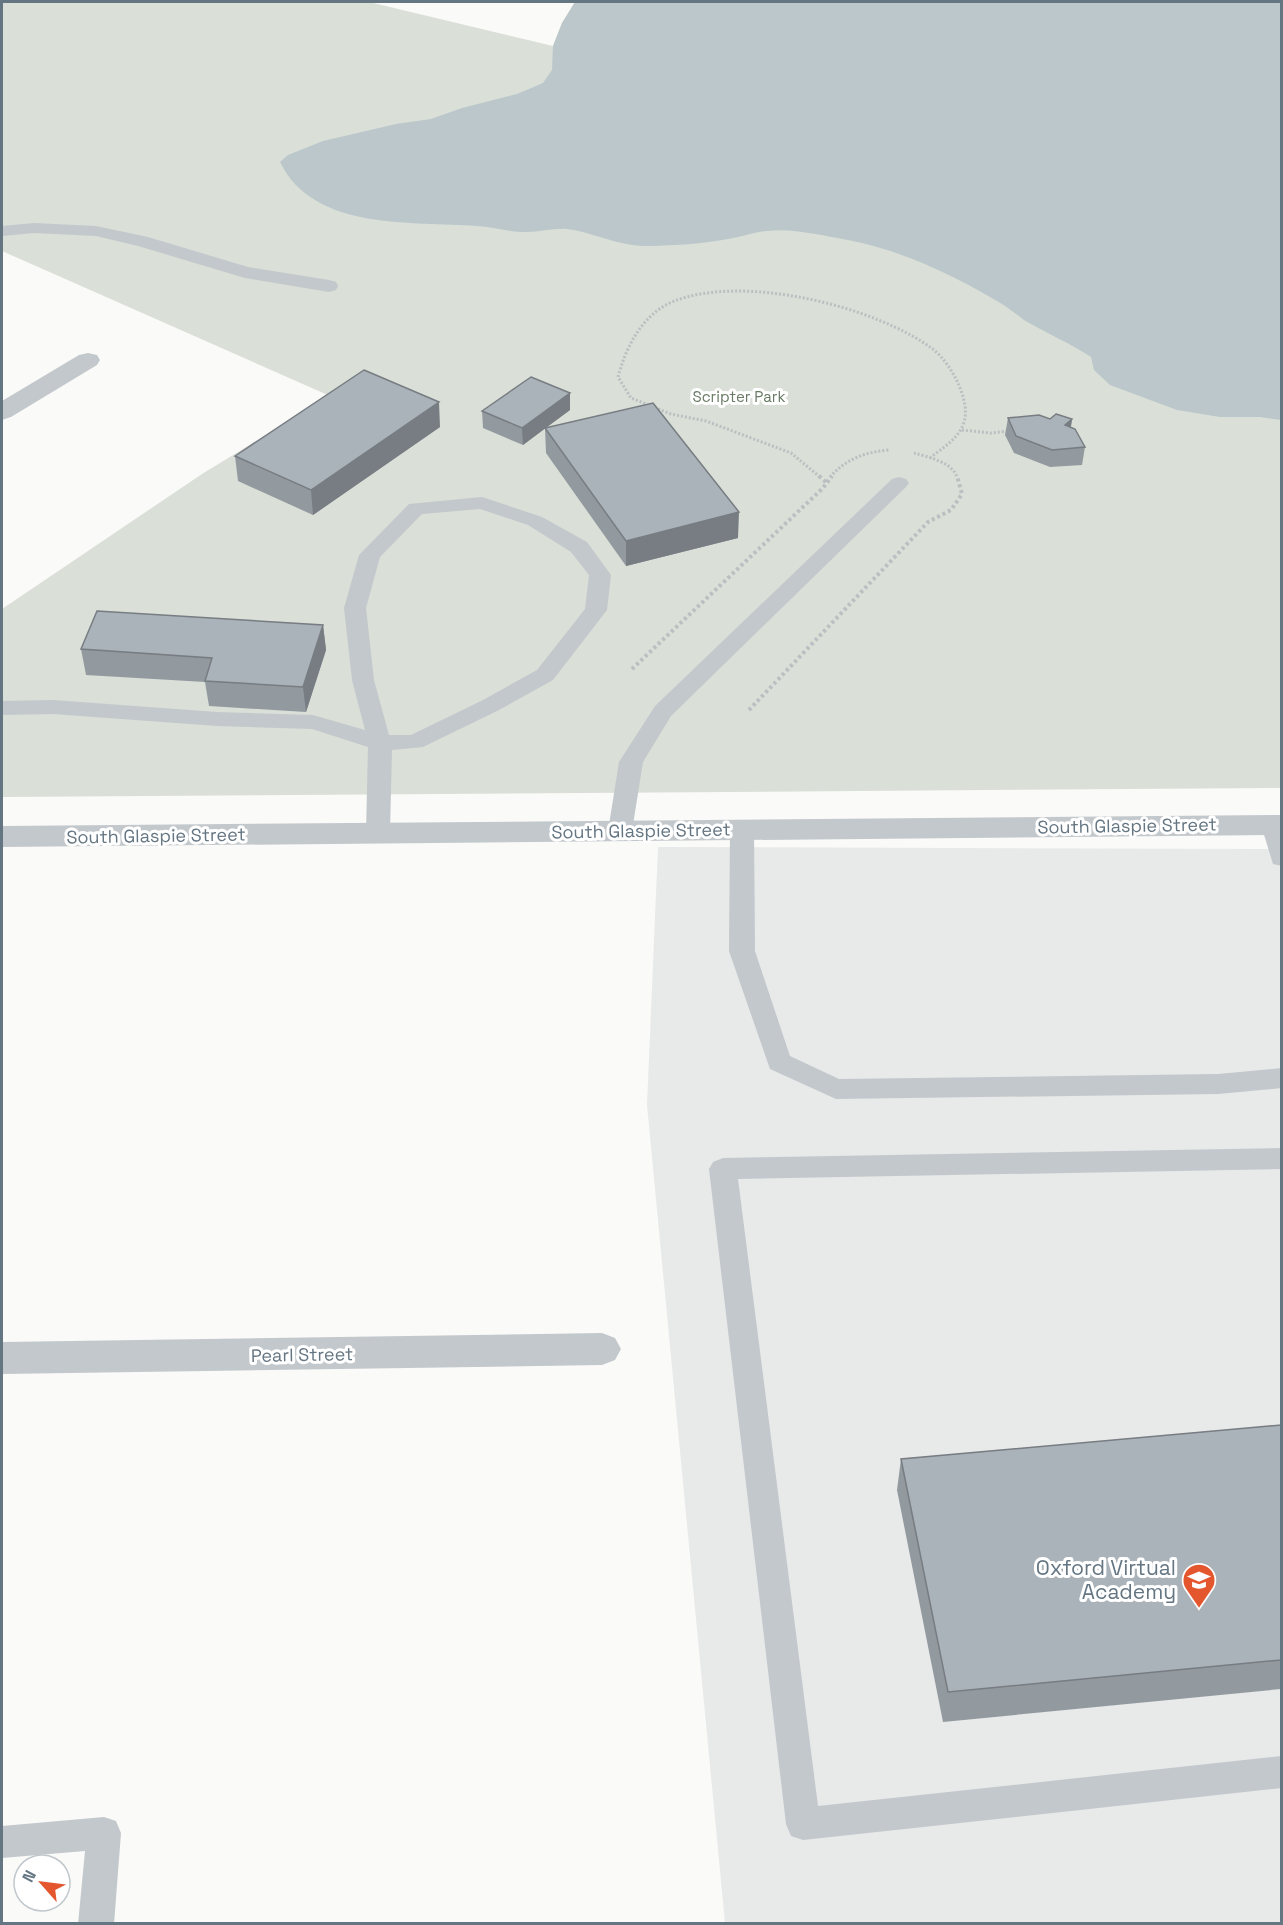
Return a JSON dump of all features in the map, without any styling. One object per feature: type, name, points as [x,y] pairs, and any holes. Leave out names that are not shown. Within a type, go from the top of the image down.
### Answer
[{"type":"street","points":[[2,412],[88,360]]},
{"type":"street","name":"South Glaspie Street","points":[[2,837],[1277,825]]},
{"type":"street","name":"Pearl Street","points":[[2,1358],[602,1350]]},
{"type":"lane","points":[[2,231],[34,228],[96,231],[142,241],[245,272],[329,286]]},
{"type":"lane","points":[[620,831],[631,762],[663,711],[899,483]]},
{"type":"lane","points":[[2,708],[53,707],[217,719],[313,722],[380,743],[415,742],[491,705],[545,675],[596,610],[600,575],[579,547],[535,521],[482,503],[416,508],[370,555],[355,608],[363,680],[380,743],[378,833]]},
{"type":"lane","points":[[1277,825],[1281,858]]},
{"type":"lane","points":[[742,830],[742,951],[779,1062],[836,1089],[1218,1084],[1281,1078]]},
{"type":"lane","points":[[1281,1158],[723,1169],[802,1824],[1281,1772]]},
{"type":"lane","points":[[2,1842],[104,1833],[96,1923]]},
{"type":"path","points":[[826,482],[791,453],[706,421],[671,414],[631,398],[618,378],[622,359],[634,336],[651,317],[672,302],[708,291],[748,290],[798,297],[844,308],[892,326],[935,350],[958,380],[967,411],[962,430],[930,458]]},
{"type":"path","points":[[962,430],[991,433],[1013,431]]},
{"type":"shaded area","points":[[575,2],[1281,2],[1281,420],[1260,417],[1220,417],[1177,410],[1110,385],[1094,370],[1091,357],[1024,320],[1005,306],[928,265],[868,244],[777,230],[707,242],[642,246],[567,229],[520,232],[477,226],[396,222],[341,212],[316,201],[296,185],[280,162],[288,155],[323,141],[396,124],[431,119],[462,108],[517,94],[543,83],[552,70],[553,46],[562,23]]},
{"type":"shaded area","points":[[658,847],[1281,849],[1281,1923],[725,1923],[647,1105]]},
{"type":"green space","name":"Scripter Park","points":[[2,2],[369,2],[553,46],[562,23],[575,2],[1281,2],[1281,788],[2,797],[2,609],[202,474],[330,396],[2,251]]},
{"type":"building","points":[[364,370],[439,402],[311,490],[235,456]]},
{"type":"building","points":[[531,377],[570,393],[522,428],[482,411]]},
{"type":"building","points":[[653,403],[739,512],[626,541],[545,428]]},
{"type":"building","points":[[1056,414],[1072,419],[1065,425],[1075,429],[1085,447],[1052,450],[1016,436],[1008,418],[1039,415],[1050,419]]},
{"type":"building","points":[[97,611],[323,625],[303,687],[205,681],[212,658],[81,649]]},
{"type":"building","points":[[1281,1425],[1281,1660],[948,1692],[901,1459]]},
{"type":"place","name":"Oxford Virtual Academy","points":[[1199,1609]]}]
